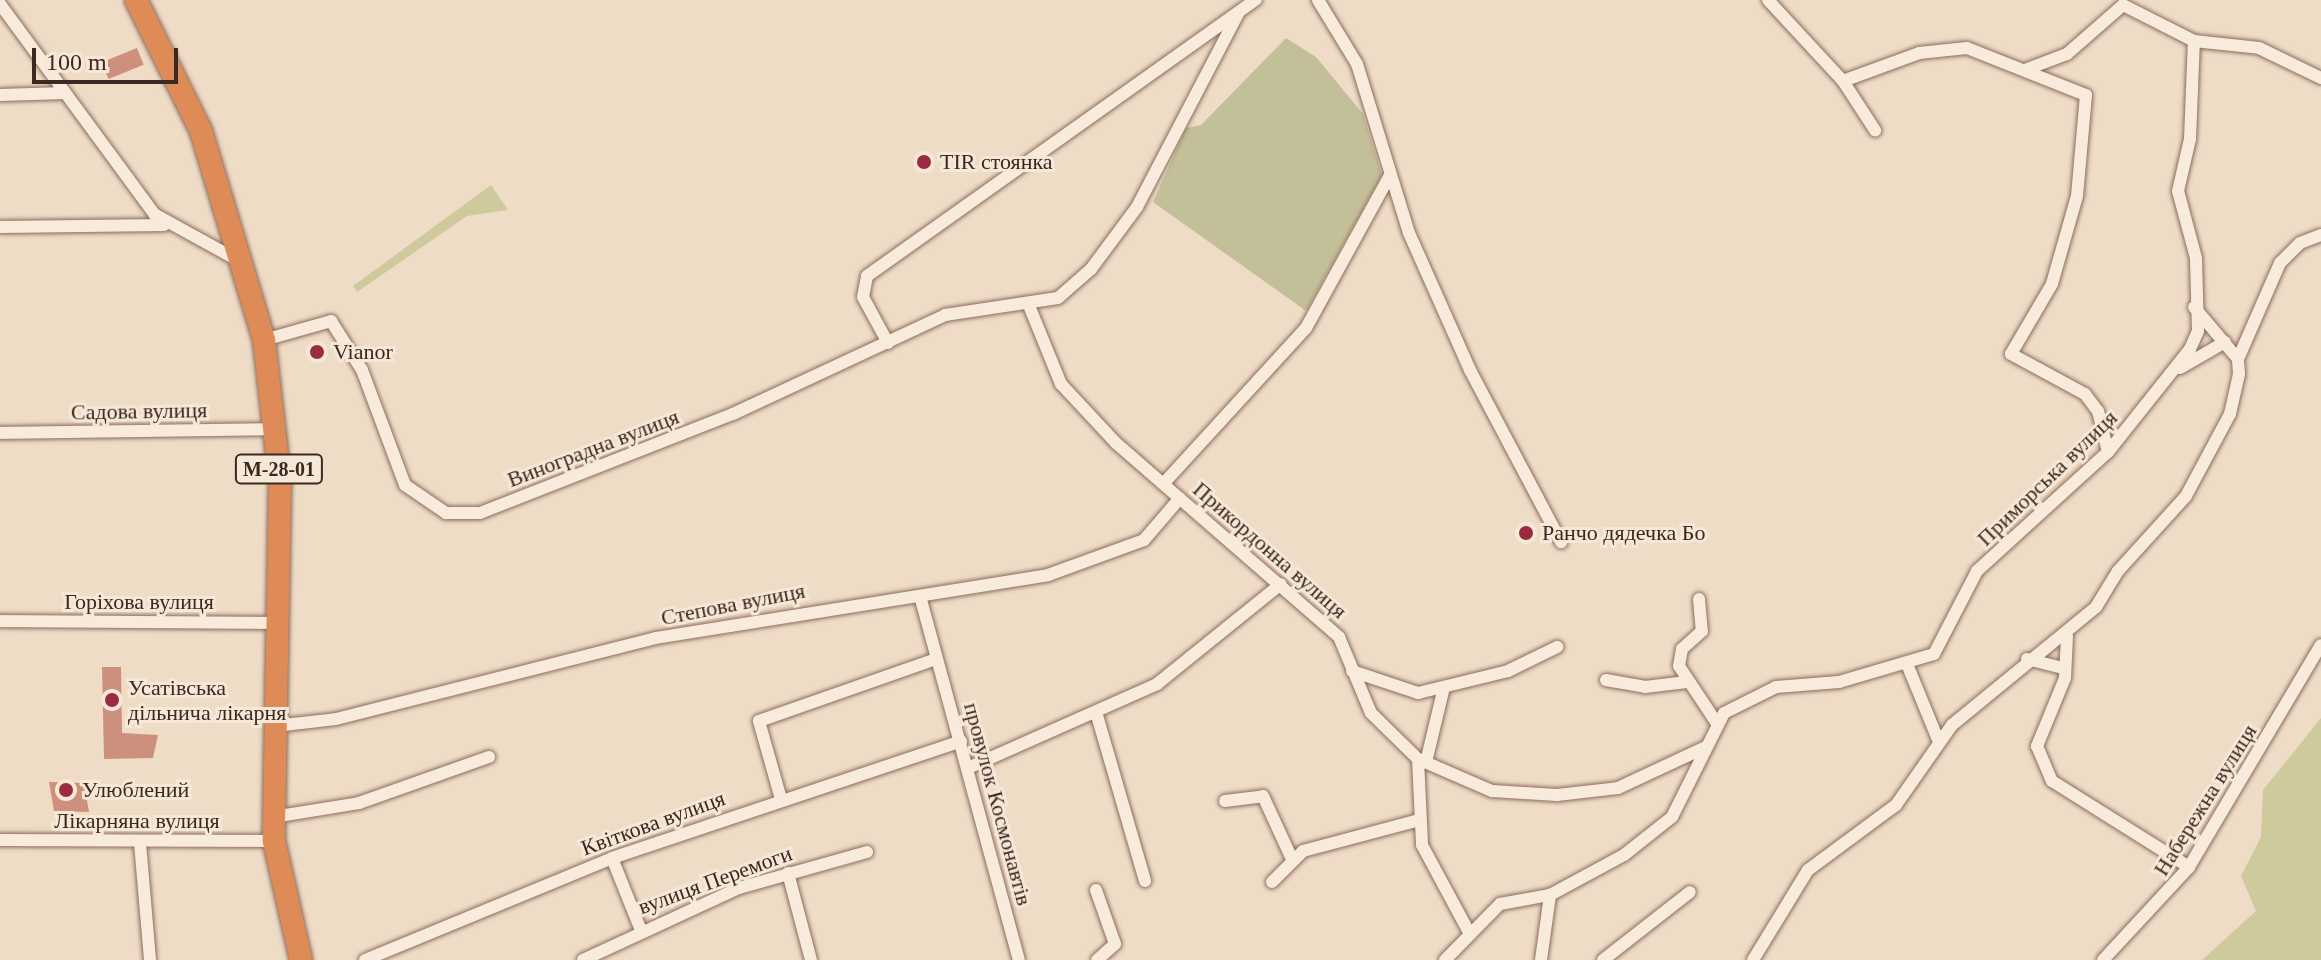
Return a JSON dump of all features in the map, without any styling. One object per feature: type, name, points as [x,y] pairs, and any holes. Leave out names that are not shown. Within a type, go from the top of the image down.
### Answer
[{"type":"highway","name":"М-28-01","points":[[136,0],[201,131],[245,263],[264,340],[278,429],[274,841],[301,960]]},
{"type":"street","points":[[888,343],[863,297],[867,276],[1256,0]]},
{"type":"street","points":[[1318,0],[1357,64],[1390,175],[1470,370],[1561,542]]},
{"type":"street","points":[[1768,0],[1843,81],[1875,130]]},
{"type":"street","points":[[0,4],[164,225]]},
{"type":"street","points":[[2026,70],[2067,54],[2123,5],[2194,41],[2259,48],[2321,78]]},
{"type":"street","points":[[1030,308],[1073,287],[1137,207],[1239,12]]},
{"type":"street","name":"Приморська вулиця","points":[[1907,664],[1934,654],[1977,571],[2108,452],[2169,375],[2198,331],[2193,305],[2196,258],[2178,191],[2190,139],[2194,41]]},
{"type":"street","points":[[1843,81],[1943,48],[1967,48],[2080,89],[2088,113],[2077,196],[2052,284],[2011,354],[2085,394],[2098,411],[2108,452]]},
{"type":"street","points":[[0,95],[65,93]]},
{"type":"street","points":[[1164,483],[1306,328],[1390,175]]},
{"type":"street","points":[[0,227],[164,225],[245,263]]},
{"type":"street","points":[[1753,960],[1808,870],[1896,805],[1939,742],[2027,659],[2067,636],[2186,496],[2230,414],[2238,359],[2280,263],[2300,243],[2321,235]]},
{"type":"street","points":[[2193,305],[2238,359]]},
{"type":"street","name":"Виноградна вулиця","points":[[264,340],[331,321],[362,370],[405,485],[431,507],[463,515],[733,414],[959,310],[1030,308]]},
{"type":"street","name":"Прикордонна вулиця","points":[[1030,308],[1061,384],[1180,498],[1339,637],[1371,713],[1422,760]]},
{"type":"street","points":[[2169,375],[2225,342]]},
{"type":"street","name":"Садова вулиця","points":[[0,433],[278,429]]},
{"type":"street","name":"Степова вулиця","points":[[275,726],[336,719],[656,638],[1022,581],[1130,548],[1180,498]]},
{"type":"street","points":[[970,767],[1168,678],[1281,584]]},
{"type":"street","name":"провулок Космонавтів","points":[[920,596],[970,767],[1019,960]]},
{"type":"street","points":[[1699,599],[1702,631],[1678,657],[1687,682],[1716,722]]},
{"type":"street","name":"Горіхова вулиця","points":[[0,621],[278,623]]},
{"type":"street","points":[[2067,636],[2057,707],[2037,746],[2052,781],[2189,867]]},
{"type":"street","name":"Набережна вулиця","points":[[2103,960],[2189,867],[2321,645]]},
{"type":"street","points":[[1352,671],[1405,693],[1508,671],[1557,647]]},
{"type":"street","points":[[781,799],[759,721],[936,659]]},
{"type":"street","points":[[2027,659],[2063,668]]},
{"type":"street","points":[[1445,960],[1505,901],[1550,895],[1659,830],[1706,747],[1716,722],[1776,687],[1839,682],[1907,664],[1939,742]]},
{"type":"street","points":[[1606,680],[1645,687],[1687,682]]},
{"type":"street","points":[[1444,687],[1422,760],[1416,821],[1470,934]]},
{"type":"street","points":[[1096,712],[1145,881]]},
{"type":"street","name":"Квіткова вулиця","points":[[365,960],[612,858],[961,741]]},
{"type":"street","points":[[1422,760],[1492,791],[1557,795],[1618,788],[1706,747]]},
{"type":"street","points":[[273,817],[359,803],[489,757]]},
{"type":"street","points":[[1225,801],[1263,796],[1291,857]]},
{"type":"street","points":[[1272,882],[1291,857],[1416,821]]},
{"type":"street","name":"Лікарняна вулиця","points":[[0,840],[140,843],[274,841]]},
{"type":"street","points":[[140,843],[150,960]]},
{"type":"street","name":"вулиця Перемоги","points":[[583,960],[640,928],[788,873],[867,852]]},
{"type":"street","points":[[612,858],[640,928]]},
{"type":"street","points":[[788,873],[811,960]]},
{"type":"street","points":[[1096,890],[1115,944],[1097,960]]},
{"type":"street","points":[[1603,960],[1690,892]]},
{"type":"street","points":[[1541,960],[1550,895]]},
{"type":"shaded area","points":[[1286,38],[1316,57],[1363,114],[1382,175],[1306,311],[1153,202],[1186,128],[1201,125]]},
{"type":"shaded area","points":[[491,185],[508,210],[467,216],[357,292],[353,286]]},
{"type":"shaded area","points":[[2321,718],[2321,960],[2202,960],[2256,911],[2241,876],[2261,837],[2263,790]]},
{"type":"building","points":[[137,48],[144,65],[109,79],[102,62]]},
{"type":"building","name":"Усатівська дільнича лікарня","points":[[102,667],[121,667],[122,733],[158,735],[153,758],[104,759]]},
{"type":"building","name":"Улюблений","points":[[49,782],[84,783],[89,812],[54,811]]},
{"type":"place","name":"TIR стоянка","points":[[924,162]]},
{"type":"place","name":"Vianor","points":[[317,352]]},
{"type":"place","name":"Ранчо дядечка Бо","points":[[1526,533]]},
{"type":"place","name":"Усатівська дільнича лікарня","points":[[112,700]]},
{"type":"place","name":"Улюблений","points":[[66,790]]}]
